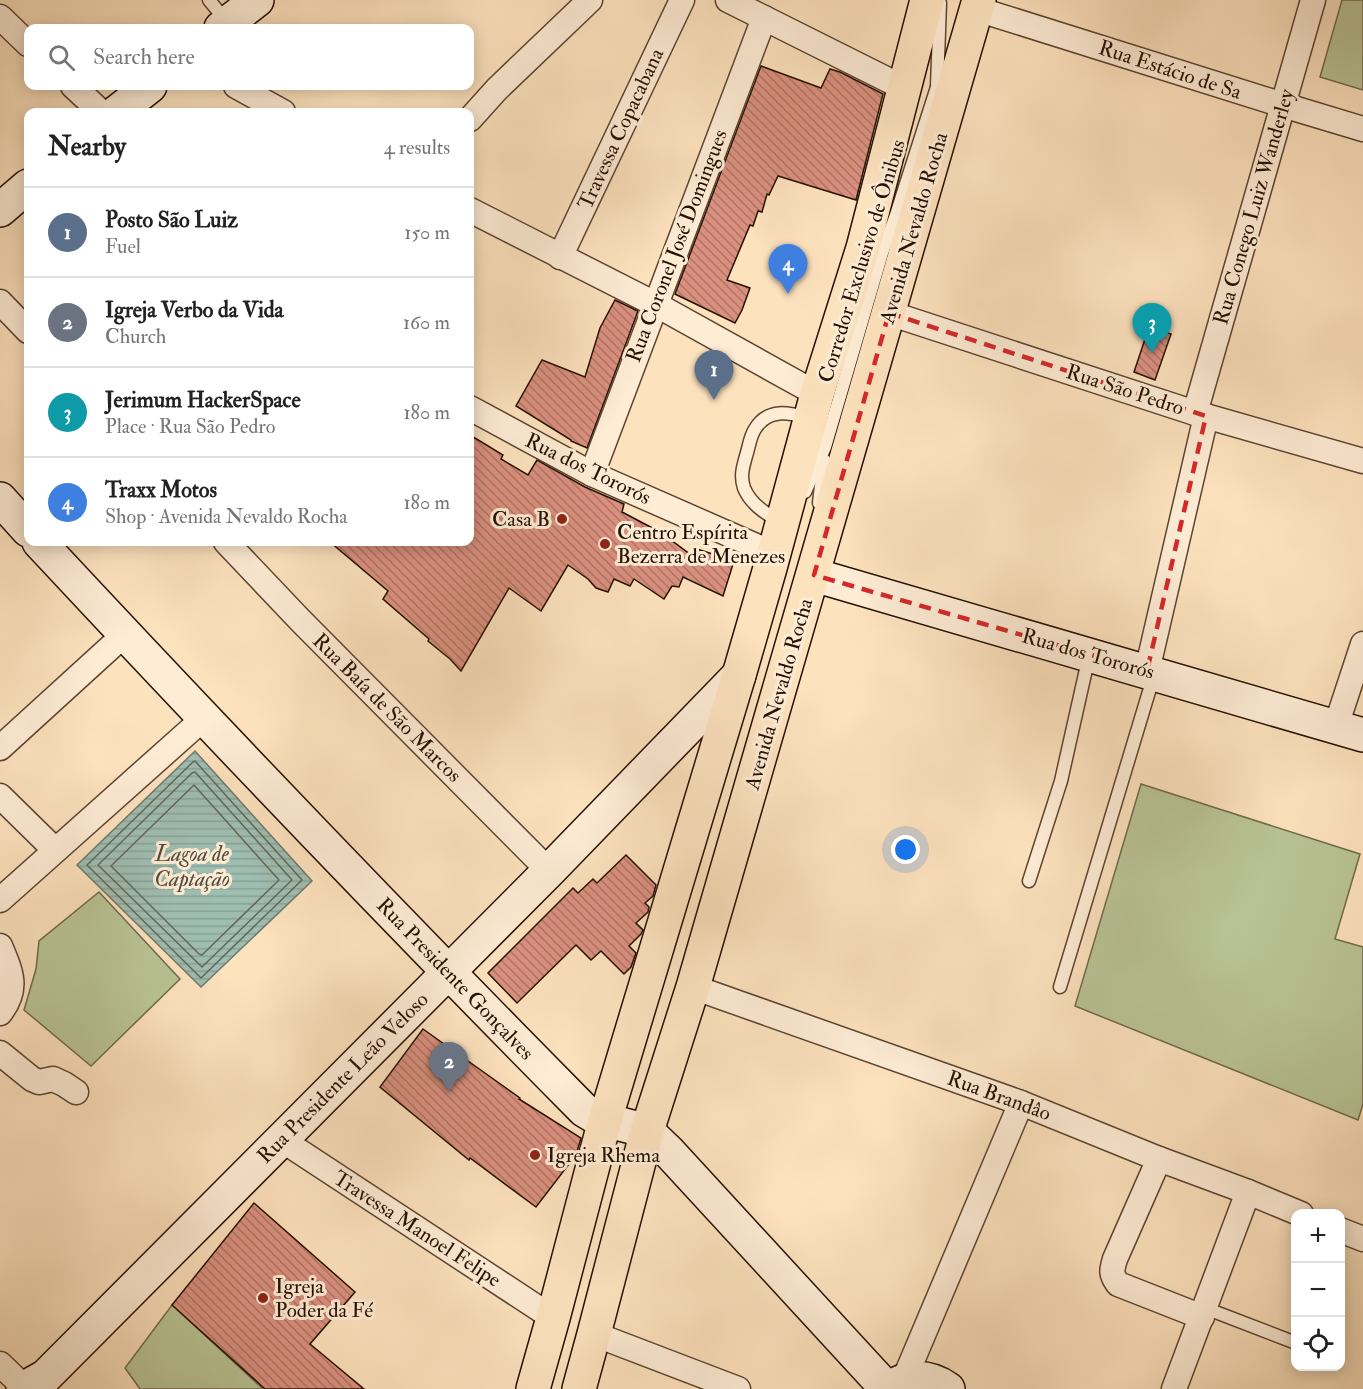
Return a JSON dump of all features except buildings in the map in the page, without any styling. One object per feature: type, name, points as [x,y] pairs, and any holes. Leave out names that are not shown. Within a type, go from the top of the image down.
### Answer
[{"type":"highway","name":"Avenida Nevaldo Rocha","points":[[533,1389],[605,1120],[739,675],[776,549],[814,406],[863,248],[927,0]]},
{"type":"highway","name":"Avenida Nevaldo Rocha","points":[[586,1362],[647,1131],[693,987],[812,582],[977,3]]},
{"type":"street","points":[[219,17],[257,0]]},
{"type":"street","points":[[474,115],[497,89],[590,0]]},
{"type":"street","name":"Travessa Copacabana","points":[[560,257],[682,0]]},
{"type":"street","points":[[728,0],[904,88]]},
{"type":"street","name":"Rua Conego Luiz Wanderley","points":[[1150,672],[1201,415],[1313,0]]},
{"type":"street","name":"Rua Estácio de Sa","points":[[977,3],[1283,105],[1363,129]]},
{"type":"street","points":[[0,17],[24,40]]},
{"type":"street","name":"Rua Coronel José Domingues","points":[[592,474],[764,18]]},
{"type":"street","points":[[77,90],[97,108]]},
{"type":"street","points":[[122,108],[145,90]]},
{"type":"street","points":[[243,90],[276,108]]},
{"type":"street","points":[[0,210],[24,189]]},
{"type":"street","points":[[474,212],[655,304],[814,406]]},
{"type":"street","points":[[0,302],[24,327]]},
{"type":"street","name":"Rua São Pedro","points":[[889,313],[1201,415],[1363,460]]},
{"type":"street","name":"Rua dos Tororós","points":[[474,410],[592,474],[776,549]]},
{"type":"street","points":[[0,499],[24,526]]},
{"type":"street","name":"Rua Presidente Gonçalves","points":[[43,546],[448,973],[584,1110],[605,1120],[647,1131],[893,1386]]},
{"type":"street","name":"Rua Baía de São Marcos","points":[[230,546],[549,872]]},
{"type":"street","name":"Rua dos Tororós","points":[[812,582],[1090,654],[1349,730]]},
{"type":"street","points":[[0,748],[125,634]]},
{"type":"street","points":[[1349,730],[1363,644]]},
{"type":"street","name":"Rua Presidente Leão Veloso","points":[[33,1386],[549,872],[739,675]]},
{"type":"street","points":[[0,900],[204,717]]},
{"type":"street","points":[[0,796],[56,850]]},
{"type":"street","points":[[0,946],[12,976],[12,986],[7,1002],[0,1013]]},
{"type":"street","name":"Rua Brandâo","points":[[693,987],[1021,1103],[1291,1210]]},
{"type":"street","points":[[0,1053],[32,1079],[39,1082],[53,1079],[76,1092]]},
{"type":"street","points":[[893,1386],[1021,1103]]},
{"type":"street","name":"Travessa Manoel Felipe","points":[[282,1140],[550,1331]]},
{"type":"street","points":[[1159,1159],[1115,1258],[1113,1277],[1118,1284],[1204,1313]]},
{"type":"street","points":[[1174,1389],[1248,1192]]},
{"type":"street","points":[[1345,1232],[1363,1239]]},
{"type":"street","points":[[586,1362],[738,1389]]},
{"type":"street","points":[[0,1364],[33,1386]]},
{"type":"street","points":[[893,1386],[916,1378],[929,1379],[948,1389]]},
{"type":"lane","name":"Corredor Exclusivo de Ônibus","points":[[937,86],[940,0]]},
{"type":"lane","name":"Corredor Exclusivo de Ônibus","points":[[776,549],[825,447],[882,253],[937,86],[977,3]]},
{"type":"lane","points":[[776,549],[761,510],[744,488],[742,473],[754,430],[762,420],[775,414],[814,406]]},
{"type":"lane","name":"Corredor Exclusivo de Ônibus","points":[[812,582],[825,447]]},
{"type":"lane","points":[[1029,880],[1061,782],[1090,654]]},
{"type":"lane","points":[[1060,987],[1150,672]]},
{"type":"lane","points":[[1204,1313],[1291,1341]]},
{"type":"lane","points":[[546,1389],[550,1331]]},
{"type":"lane","points":[[570,1389],[586,1362]]},
{"type":"highlighted area","points":[[889,313],[1206,416],[1147,671],[814,575]]},
{"type":"green space","points":[[1342,0],[1363,0],[1363,90],[1320,77]]},
{"type":"green space","points":[[1141,784],[1360,854],[1335,939],[1363,947],[1363,1104],[1358,1120],[1075,1006]]},
{"type":"green space","points":[[99,892],[180,979],[91,1066],[24,1010],[36,969],[39,941]]},
{"type":"green space","points":[[172,1305],[263,1389],[140,1389],[125,1368]]},
{"type":"water","name":"Lagoa de Captação","points":[[195,751],[312,881],[201,987],[77,865]]},
{"type":"place","name":"Traxx Motos","points":[[788,294]]},
{"type":"place","name":"Jerimum HackerSpace","points":[[1152,353]]},
{"type":"place","name":"Posto São Luiz","points":[[714,400]]},
{"type":"place","name":"Casa B","points":[[562,519]]},
{"type":"place","name":"Centro Espírita Bezerra de Menezes","points":[[605,544]]},
{"type":"place","name":"Igreja Verbo da Vida","points":[[449,1092]]},
{"type":"place","name":"Igreja Rhema","points":[[535,1155]]},
{"type":"place","name":"Igreja Poder da Fé","points":[[263,1298]]}]
